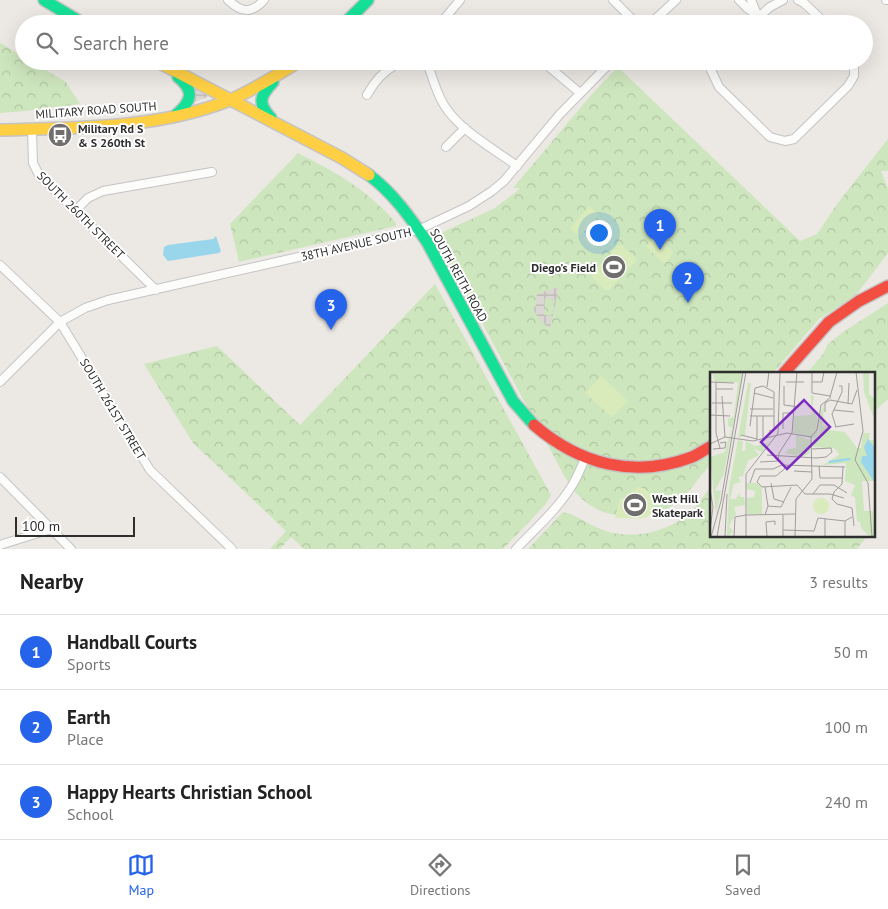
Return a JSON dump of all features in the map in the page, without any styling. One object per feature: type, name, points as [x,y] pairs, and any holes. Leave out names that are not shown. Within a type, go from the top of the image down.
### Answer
[{"type":"main road","points":[[353,15],[368,0]]},
{"type":"main road","points":[[49,1],[70,15]]},
{"type":"main road","points":[[168,70],[190,89],[188,104],[173,117]]},
{"type":"main road","name":"SOUTH REITH ROAD","points":[[173,70],[342,158],[370,176],[390,194],[418,230],[434,255],[505,388],[522,412],[546,435],[567,450],[585,459],[623,467],[663,465],[692,456],[710,447]]},
{"type":"main road","name":"MILITARY ROAD SOUTH","points":[[0,130],[127,124],[173,117],[231,100],[288,70]]},
{"type":"main road","points":[[282,74],[263,93],[261,101],[264,110],[282,127]]},
{"type":"main road","points":[[785,372],[829,322],[860,301],[888,286]]},
{"type":"street","points":[[228,0],[238,8],[247,11],[258,6],[264,0]]},
{"type":"street","points":[[448,15],[460,0]]},
{"type":"street","points":[[613,0],[628,15]]},
{"type":"street","points":[[660,15],[676,0]]},
{"type":"street","points":[[739,0],[757,15]]},
{"type":"street","points":[[751,0],[758,15]]},
{"type":"street","points":[[760,15],[783,0]]},
{"type":"street","points":[[798,0],[817,15]]},
{"type":"street","points":[[366,95],[386,70]]},
{"type":"street","points":[[430,70],[444,105],[454,118],[517,166]]},
{"type":"street","points":[[553,70],[580,93]]},
{"type":"street","name":"38TH AVENUE SOUTH","points":[[0,382],[60,322],[86,308],[108,300],[418,230],[469,206],[492,191],[517,166],[580,93],[603,70]]},
{"type":"street","points":[[711,70],[718,87],[770,137],[785,141],[794,139],[848,86],[854,76],[854,70]]},
{"type":"street","points":[[446,147],[465,128]]},
{"type":"street","name":"SOUTH 260TH STREET","points":[[32,129],[33,163],[39,175],[156,290]]},
{"type":"street","points":[[75,211],[88,198],[103,191],[212,172]]},
{"type":"street","name":"SOUTH 261ST STREET","points":[[0,265],[60,322],[150,470],[232,549]]},
{"type":"street","points":[[516,549],[564,498],[574,483],[585,459]]},
{"type":"street","points":[[0,477],[71,549]]},
{"type":"street","points":[[0,546],[51,529]]},
{"type":"green space","points":[[0,43],[15,52],[15,70],[46,70],[66,82],[80,104],[26,111],[0,113]]},
{"type":"green space","points":[[615,70],[621,70],[800,241],[817,234],[837,204],[888,139],[888,171],[881,171],[888,189],[888,253],[856,295],[819,319],[774,372],[710,372],[710,440],[678,455],[686,463],[710,452],[710,464],[684,497],[670,508],[653,514],[622,516],[602,512],[586,502],[572,488],[438,241],[443,232],[495,208],[517,191],[520,188],[513,188],[592,94]]},
{"type":"green space","points":[[298,153],[363,191],[385,211],[396,223],[396,226],[239,262],[230,224]]},
{"type":"green space","points":[[589,206],[599,215],[579,237],[570,228]]},
{"type":"green space","points":[[602,218],[612,226],[593,248],[583,239]]},
{"type":"green space","points":[[657,236],[674,253],[664,264],[646,246]]},
{"type":"green space","name":"Diego's Field","points":[[618,245],[622,245],[636,258],[636,261],[609,290],[605,290],[592,277],[592,273]]},
{"type":"green space","points":[[435,284],[551,495],[545,505],[503,549],[304,549],[291,537],[280,549],[270,549],[286,531],[193,443],[144,364],[217,346],[300,425]]},
{"type":"green space","points":[[888,303],[888,399],[876,410],[876,372],[808,372],[823,354],[828,344]]},
{"type":"green space","points":[[601,376],[628,401],[612,417],[585,393]]},
{"type":"green space","name":"West Hill Skatepark","points":[[637,487],[648,491],[653,510],[646,517],[615,518],[620,499]]},
{"type":"green space","points":[[710,488],[710,536],[867,536],[857,549],[528,549],[563,512],[603,530],[629,535],[660,530],[670,526],[687,515]]},
{"type":"shaded area","points":[[193,87],[207,94],[208,97],[194,102]]},
{"type":"shaded area","points":[[559,287],[550,329],[538,318],[533,308],[536,306],[537,294]],"holes":[[[545,298],[555,300],[551,316],[544,315]]]},
{"type":"water","points":[[216,236],[221,251],[219,253],[168,261],[163,255],[164,247],[168,245],[213,239]]},
{"type":"traffic: fast","points":[[44,0],[69,15]]},
{"type":"traffic: fast","points":[[353,15],[368,0]]},
{"type":"traffic: fast","points":[[176,115],[188,101],[189,96],[187,87],[178,77]]},
{"type":"traffic: fast","points":[[271,118],[264,108],[262,100],[265,91],[273,82]]},
{"type":"traffic: fast","points":[[369,175],[378,182],[408,215],[427,242],[513,401],[534,425]]},
{"type":"traffic: slow","points":[[173,70],[342,158],[369,175]]},
{"type":"traffic: slow","points":[[0,130],[116,125],[174,117],[203,110],[230,100],[285,70]]},
{"type":"traffic: jam","points":[[785,372],[829,322],[859,301],[888,286]]},
{"type":"traffic: jam","points":[[534,425],[570,450],[608,464],[628,467],[670,464],[692,457],[710,447]]},
{"type":"place","name":"Military Rd S & S 260th St","points":[[60,135]]},
{"type":"place","name":"Handball Courts","points":[[660,250]]},
{"type":"place","name":"Diego's Field","points":[[614,267]]},
{"type":"place","name":"Earth","points":[[688,303]]},
{"type":"place","name":"Happy Hearts Christian School","points":[[331,330]]},
{"type":"place","name":"West Hill Skatepark","points":[[635,505]]}]
